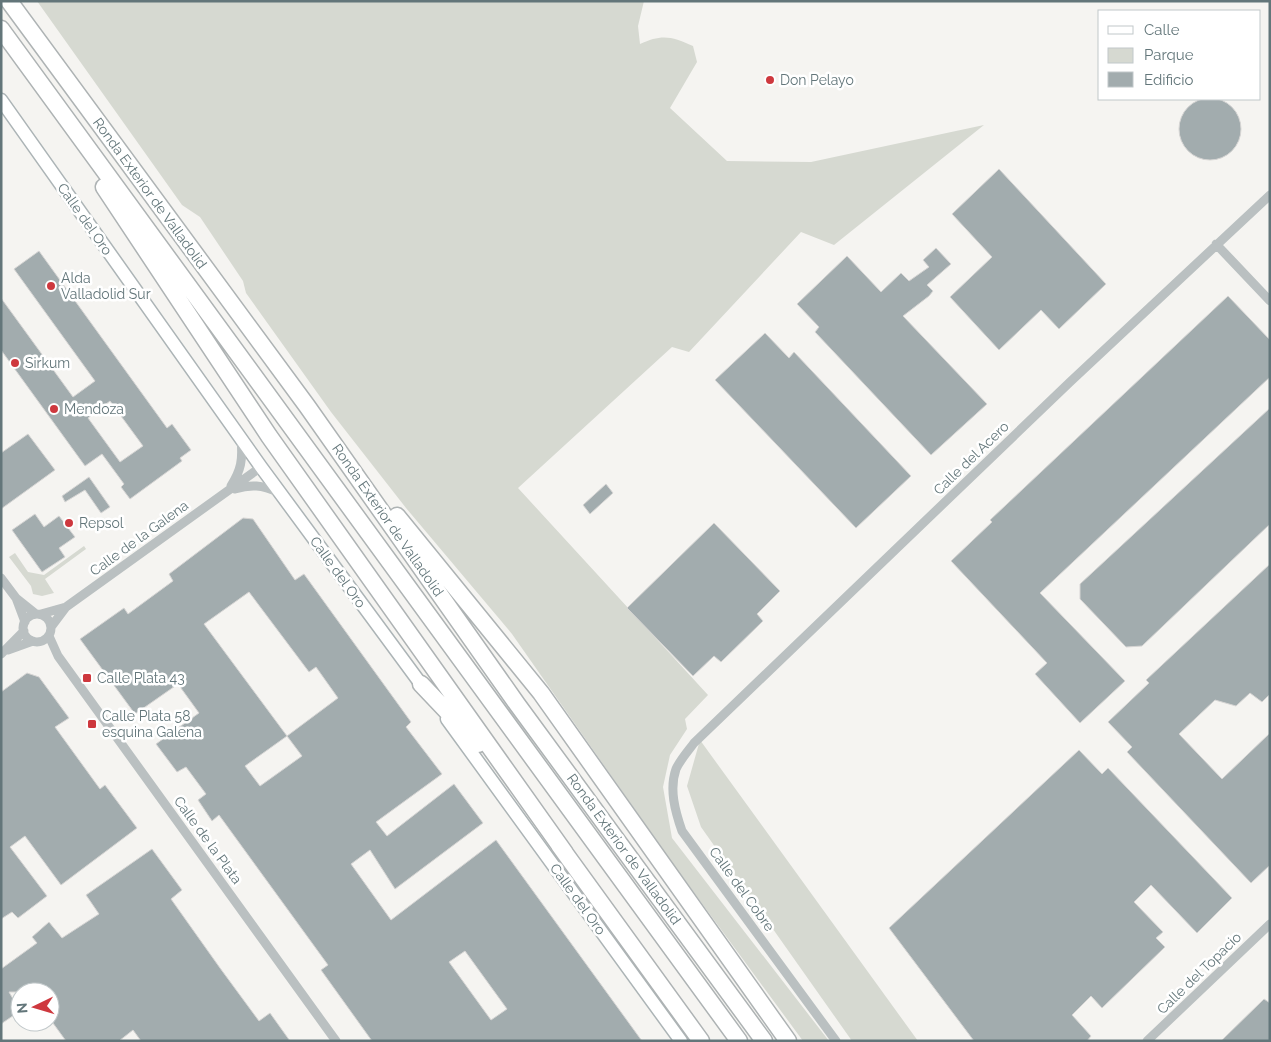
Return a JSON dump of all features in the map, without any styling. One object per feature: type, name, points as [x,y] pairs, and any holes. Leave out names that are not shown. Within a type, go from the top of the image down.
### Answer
[{"type":"highway","name":"Ronda Exterior de Valladolid","points":[[9,1],[307,406],[518,704],[764,1041]]},
{"type":"highway","name":"Ronda Exterior de Valladolid","points":[[1,28],[739,1041]]},
{"type":"highway","points":[[78,133],[102,183],[269,436],[701,1041]]},
{"type":"highway","points":[[307,406],[541,693],[788,1041]]},
{"type":"highway","points":[[421,684],[491,759],[565,853]]},
{"type":"street","name":"Calle del Oro","points":[[1,100],[261,467],[680,1041]]},
{"type":"street","name":"Calle del Acero","points":[[694,742],[1216,244],[1270,195]]},
{"type":"street","points":[[1216,244],[1270,301]]},
{"type":"street","name":"Calle de la Galena","points":[[228,491],[241,470],[243,460],[241,438]]},
{"type":"street","name":"Calle de la Galena","points":[[39,614],[66,607],[261,467]]},
{"type":"street","name":"Calle de la Galena","points":[[228,491],[248,485],[264,486],[280,492]]},
{"type":"street","points":[[1,578],[16,598],[39,614],[24,626],[4,652]]},
{"type":"street","points":[[16,598],[24,626]]},
{"type":"street","name":"Calle de la Galena","points":[[50,632],[66,607]]},
{"type":"street","name":"Calle de la Plata","points":[[39,614],[48,619],[58,656],[336,1041]]},
{"type":"street","name":"Calle de la Plata","points":[[24,626],[35,641],[58,656]]},
{"type":"street","points":[[4,652],[35,641],[50,632]]},
{"type":"street","name":"Calle del Cobre","points":[[694,742],[677,768],[673,788],[674,810],[682,831],[836,1041]]},
{"type":"street","name":"Calle del Topacio","points":[[1147,1041],[1270,924]]},
{"type":"green space","points":[[37,1],[644,1],[638,26],[640,44],[654,39],[673,38],[693,46],[697,62],[670,108],[727,161],[811,162],[984,125],[834,245],[801,232],[689,352],[672,347],[518,488],[708,695],[685,719],[687,729],[670,755],[663,787],[672,838],[829,1041],[803,1041],[673,864],[512,634],[406,508],[331,412],[246,293],[243,281],[200,217],[182,205]]},
{"type":"green space","points":[[84,546],[86,549],[45,579],[54,593],[42,596],[33,594],[31,586],[9,557],[15,553],[28,572],[44,575]]},
{"type":"green space","points":[[700,740],[918,1041],[852,1041],[701,827],[687,786]]},
{"type":"building","points":[[1198,100],[1222,100],[1236,112],[1240,123],[1239,141],[1232,151],[1222,158],[1210,160],[1198,158],[1188,151],[1181,141],[1179,129],[1181,117],[1188,107]]},
{"type":"building","points":[[999,169],[1106,284],[1059,329],[1041,310],[999,350],[950,297],[992,257],[952,214]]},
{"type":"building","points":[[936,248],[951,264],[927,285],[933,291],[929,296],[903,316],[987,404],[931,455],[815,332],[819,327],[797,304],[847,256],[881,292],[901,273],[909,281],[929,267],[923,260]]},
{"type":"building","points":[[39,251],[167,428],[172,424],[191,450],[180,458],[182,461],[130,499],[121,487],[124,484],[102,454],[85,466],[1,350],[1,298],[73,397],[95,381],[14,269]],"holes":[[[110,401],[143,446],[120,462],[88,418]]]},
{"type":"building","points":[[1228,296],[1270,340],[1270,377],[1040,593],[1125,681],[1080,723],[1035,674],[1047,663],[951,561],[992,522],[990,520]]},
{"type":"building","points":[[765,333],[789,358],[794,352],[911,476],[856,528],[715,380]]},
{"type":"building","points":[[1270,408],[1270,524],[1142,646],[1126,647],[1080,599],[1080,584]]},
{"type":"building","points":[[28,434],[55,470],[1,509],[1,453]]},
{"type":"building","points":[[89,477],[110,507],[101,513],[85,490],[65,502],[62,496]]},
{"type":"building","points":[[606,484],[613,493],[590,514],[583,505]]},
{"type":"building","points":[[35,514],[44,527],[59,516],[75,537],[59,548],[65,557],[42,572],[12,530]]},
{"type":"building","points":[[243,518],[253,519],[295,580],[304,574],[411,722],[406,727],[442,774],[376,822],[387,836],[454,784],[483,823],[395,889],[370,850],[351,864],[391,920],[496,840],[642,1041],[372,1041],[321,970],[328,965],[219,815],[212,821],[198,800],[206,794],[186,767],[177,772],[156,744],[199,713],[178,684],[135,714],[80,639],[124,608],[128,614],[173,581],[169,574]],"holes":[[[249,592],[309,672],[316,667],[338,698],[287,736],[204,624]],[[287,736],[302,756],[260,786],[245,766]],[[465,951],[507,1009],[491,1020],[449,962]]]},
{"type":"building","points":[[714,523],[780,591],[757,614],[763,621],[721,662],[714,656],[693,676],[627,608]]},
{"type":"building","points":[[1270,564],[1270,694],[1262,702],[1250,693],[1236,706],[1215,700],[1179,734],[1222,779],[1270,733],[1270,865],[1251,883],[1127,752],[1132,747],[1108,722],[1149,683],[1146,680]]},
{"type":"building","points":[[27,673],[39,677],[69,718],[55,727],[100,789],[105,785],[137,828],[61,885],[25,836],[10,847],[47,896],[18,918],[12,912],[1,919],[1,692]]},
{"type":"building","points":[[1079,750],[1102,774],[1108,768],[1232,898],[1197,933],[1151,885],[1134,902],[1163,932],[1156,938],[1165,947],[1102,1008],[1091,996],[1072,1015],[1091,1036],[1087,1041],[974,1041],[889,928]]},
{"type":"building","points":[[152,849],[182,890],[171,899],[220,968],[259,1021],[270,1013],[290,1041],[141,1041],[133,1030],[119,1041],[66,1041],[59,1032],[60,982],[10,982],[10,1018],[1,1024],[1,969],[37,943],[32,937],[49,922],[62,938],[99,914],[86,895]]},
{"type":"building","points":[[1264,999],[1270,1003],[1270,1041],[1221,1041]]},
{"type":"place","name":"Don Pelayo","points":[[770,80]]},
{"type":"place","name":"Alda Valladolid Sur","points":[[51,286]]},
{"type":"place","name":"Sirkum","points":[[15,363]]},
{"type":"place","name":"Mendoza","points":[[54,409]]},
{"type":"place","name":"Repsol","points":[[69,523]]},
{"type":"place","name":"Calle Plata 43","points":[[87,678]]},
{"type":"place","name":"Calle Plata 58 esquina Galena","points":[[92,724]]}]
